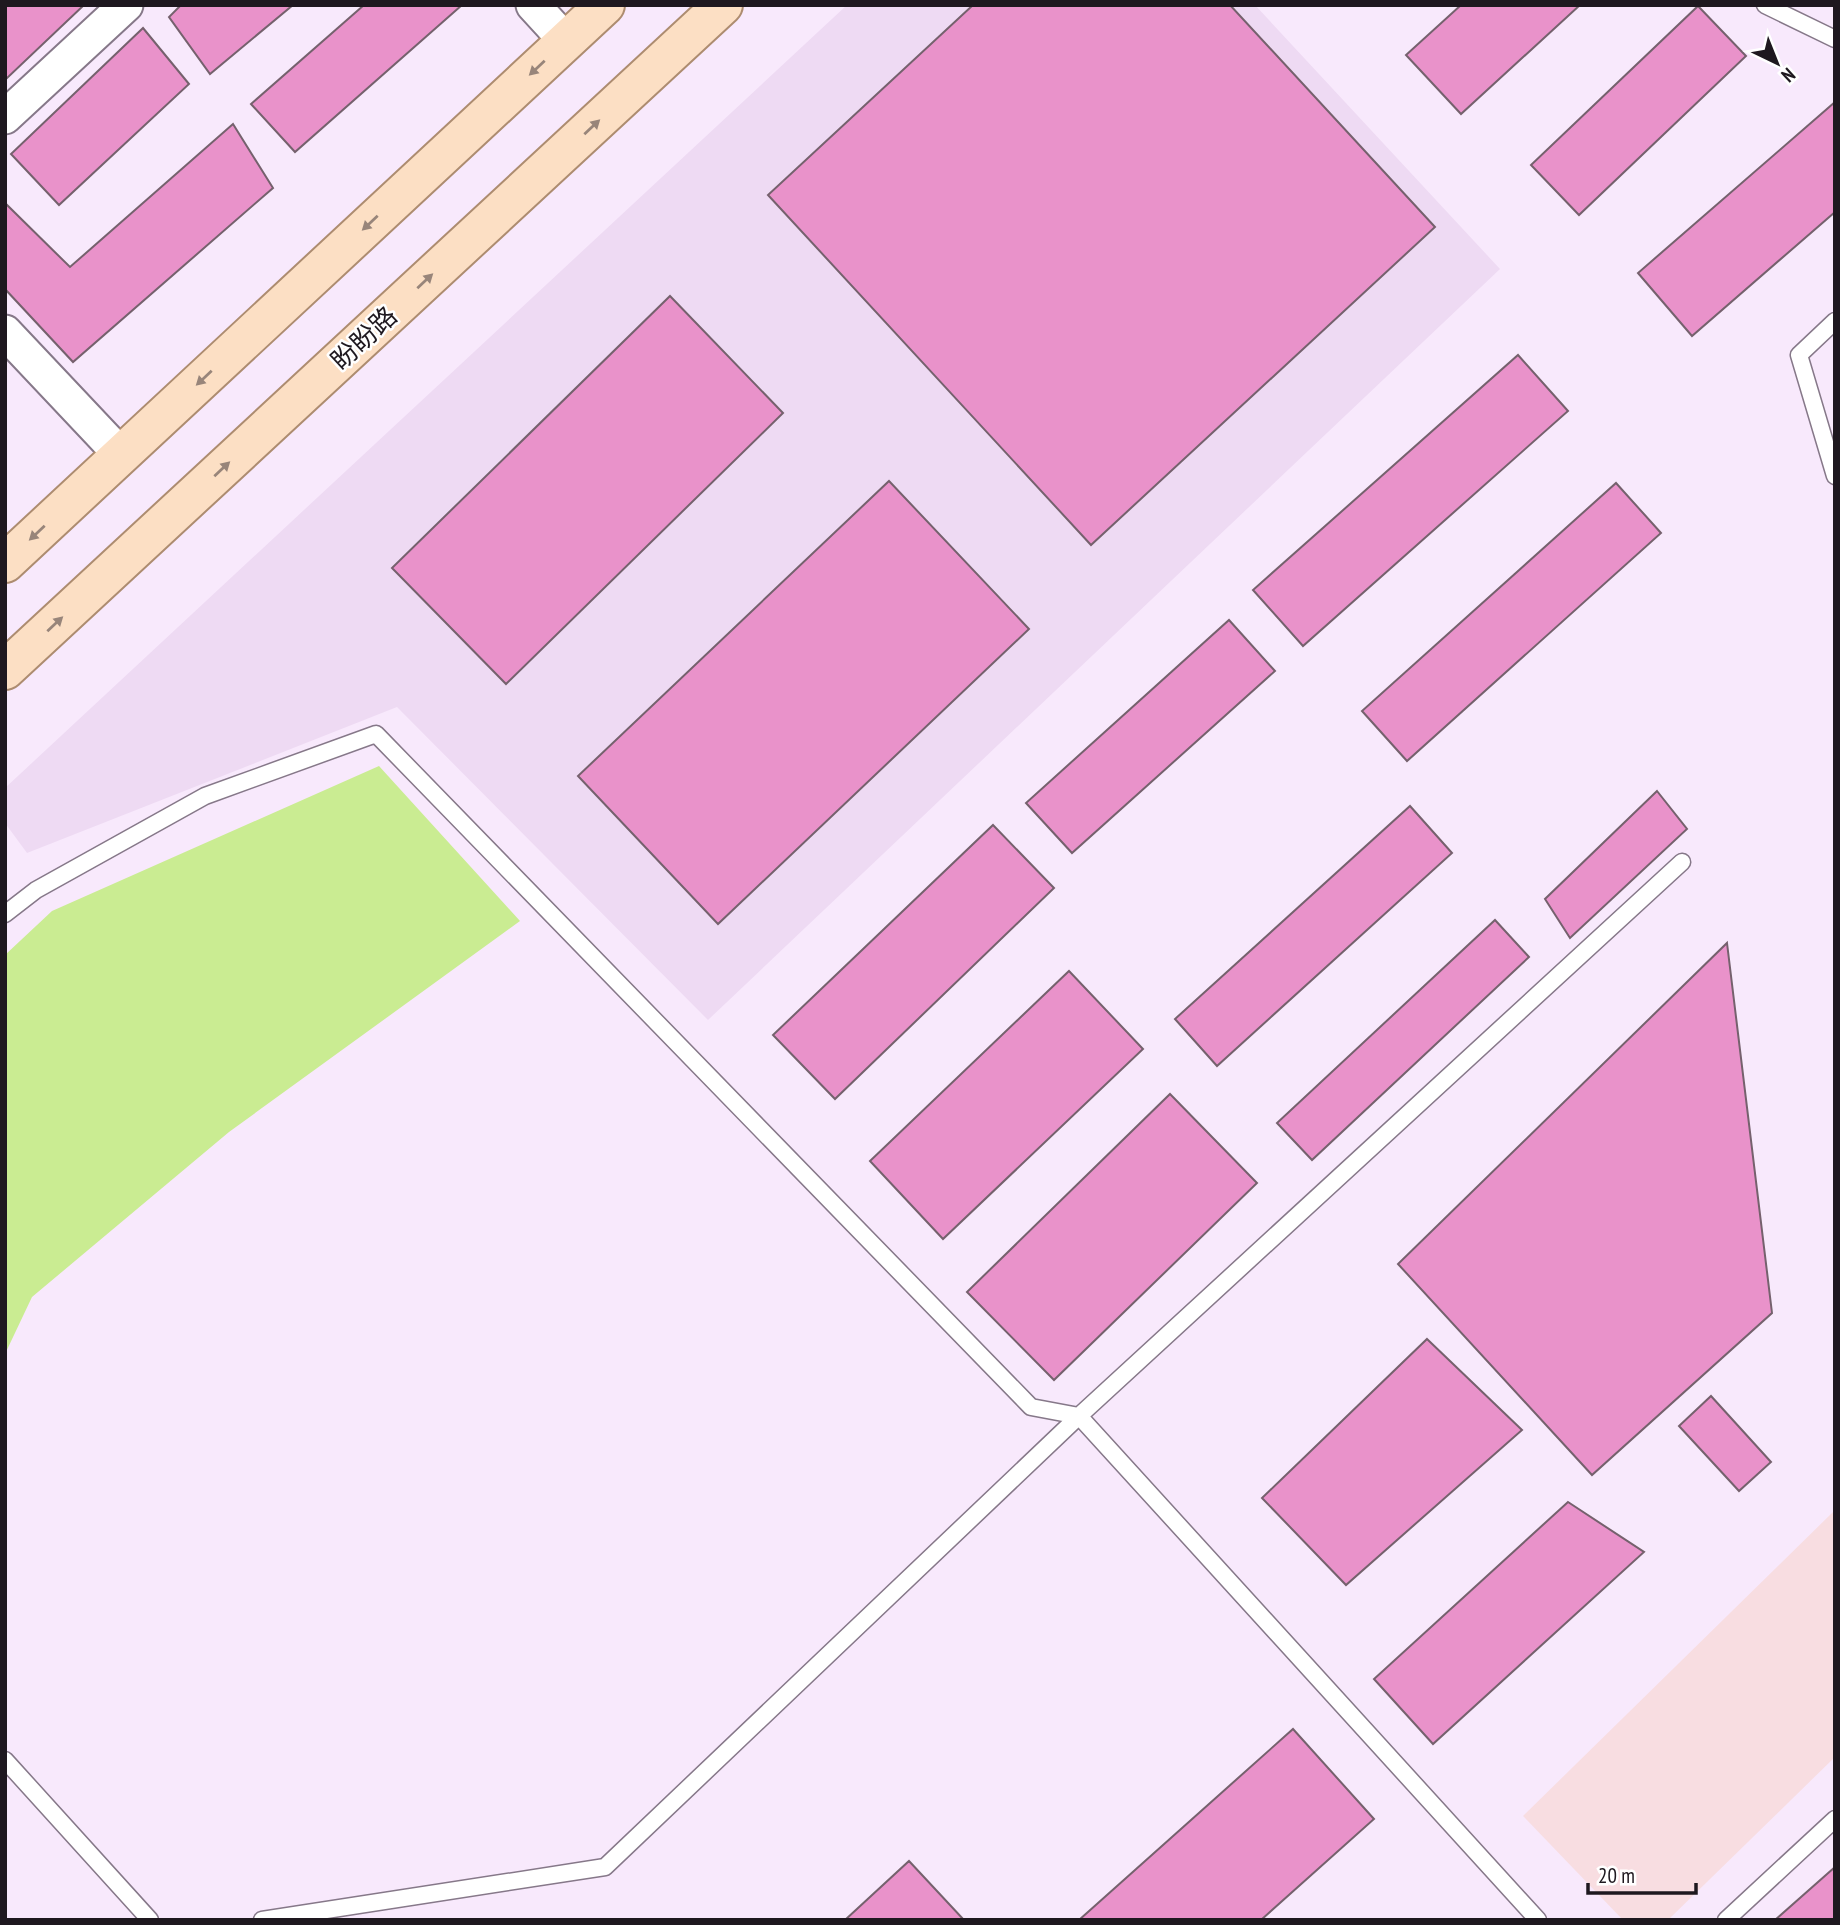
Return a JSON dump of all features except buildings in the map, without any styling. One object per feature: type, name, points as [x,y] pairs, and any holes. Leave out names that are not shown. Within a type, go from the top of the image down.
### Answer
[{"type":"main road","points":[[5,563],[605,5]]},
{"type":"main road","name":"盼盼路","points":[[5,670],[723,5]]},
{"type":"street","points":[[5,117],[126,5]]},
{"type":"street","points":[[533,5],[566,41]]},
{"type":"street","points":[[5,332],[121,456]]},
{"type":"lane","points":[[1765,5],[1835,39]]},
{"type":"lane","points":[[1835,321],[1799,355],[1835,476]]},
{"type":"lane","points":[[5,914],[36,890],[205,796],[376,734],[1031,1407],[1079,1416],[1538,1920]]},
{"type":"lane","points":[[262,1920],[606,1867],[1079,1416],[1682,862]]},
{"type":"lane","points":[[5,1760],[150,1920]]},
{"type":"lane","points":[[1726,1920],[1835,1819]]},
{"type":"shaded area","points":[[847,5],[1255,5],[1500,269],[708,1020],[397,707],[27,853],[5,823],[5,788]]},
{"type":"shaded area","points":[[1833,1512],[1835,1757],[1668,1920],[1623,1920],[1523,1816]]},
{"type":"green space","points":[[379,766],[520,921],[229,1132],[32,1297],[5,1354],[5,955],[52,911]]}]
